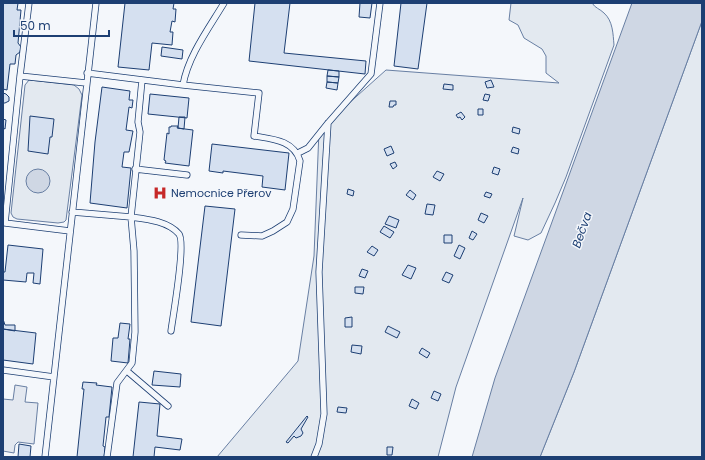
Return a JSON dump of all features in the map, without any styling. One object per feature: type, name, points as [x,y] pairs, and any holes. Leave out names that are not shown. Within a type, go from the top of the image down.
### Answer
[{"type":"lane","points":[[29,3],[5,223],[70,231]]},
{"type":"lane","points":[[45,457],[96,3]]},
{"type":"lane","points":[[183,86],[184,77],[197,48],[224,3]]},
{"type":"lane","points":[[298,153],[308,148],[371,74],[380,3]]},
{"type":"lane","points":[[88,73],[183,86],[259,92],[254,136],[279,140],[286,143],[294,148],[298,153],[300,161],[293,209],[287,222],[262,236],[241,235]]},
{"type":"lane","points":[[20,76],[86,83]]},
{"type":"lane","points":[[107,457],[117,383],[132,363],[134,332],[134,250],[130,217],[140,132],[138,122],[142,80]]},
{"type":"lane","points":[[314,457],[319,444],[324,414],[319,272],[328,123]]},
{"type":"lane","points":[[136,169],[187,175]]},
{"type":"lane","points":[[72,212],[147,219],[161,223],[171,228],[178,234],[181,238],[181,254],[171,331]]},
{"type":"lane","points":[[3,370],[54,377]]},
{"type":"lane","points":[[127,371],[168,406]]},
{"type":"shaded area","points":[[511,3],[592,3],[607,16],[612,28],[614,45],[566,177],[555,203],[541,233],[528,240],[514,236],[523,198],[456,387],[438,457],[217,457],[298,361],[314,256],[319,130],[386,70],[559,83],[546,73],[546,56],[542,49],[524,38],[518,25],[509,20]]},
{"type":"shaded area","points":[[702,21],[702,457],[540,457],[574,372]]},
{"type":"shaded area","points":[[29,80],[74,85],[79,89],[82,95],[66,220],[64,222],[58,223],[17,219],[13,217],[11,213],[25,85]]},
{"type":"shaded area","points":[[15,385],[27,387],[25,402],[38,403],[34,444],[18,442],[15,445],[14,453],[3,451],[3,399],[13,400]]},
{"type":"water","name":"Bečva","points":[[632,3],[702,3],[702,21],[574,372],[540,457],[472,457],[495,378]]},
{"type":"water","points":[[38,169],[43,170],[49,176],[49,186],[43,192],[38,193],[33,192],[27,186],[26,181],[27,176],[33,170]]},
{"type":"building","points":[[3,3],[18,3],[17,10],[21,10],[18,43],[21,47],[20,52],[16,55],[15,64],[10,64],[7,90],[3,89]]},
{"type":"building","points":[[125,3],[174,3],[173,9],[176,9],[175,22],[172,21],[170,32],[173,32],[172,45],[152,43],[149,70],[118,67]]},
{"type":"building","points":[[255,3],[290,3],[284,53],[366,61],[365,74],[249,61]]},
{"type":"building","points":[[360,3],[372,3],[370,18],[359,17]]},
{"type":"building","points":[[401,3],[427,3],[418,69],[394,66]]},
{"type":"building","points":[[162,47],[183,50],[182,59],[161,56]]},
{"type":"building","points":[[328,70],[339,71],[339,77],[327,76]]},
{"type":"building","points":[[327,76],[339,77],[338,83],[327,82]]},
{"type":"building","points":[[491,80],[494,87],[487,88],[485,82]]},
{"type":"building","points":[[327,82],[338,83],[337,90],[326,88]]},
{"type":"building","points":[[444,84],[453,85],[453,90],[443,89]]},
{"type":"building","points":[[102,87],[130,91],[129,100],[133,100],[132,108],[129,107],[126,130],[133,131],[129,152],[124,152],[122,167],[131,168],[127,208],[90,203],[95,142]]},
{"type":"building","points":[[3,93],[9,97],[9,101],[5,103],[3,103]]},
{"type":"building","points":[[150,94],[189,98],[187,118],[148,114]]},
{"type":"building","points":[[485,94],[490,95],[488,101],[483,100]]},
{"type":"building","points":[[390,101],[396,101],[396,105],[389,107]]},
{"type":"building","points":[[478,109],[483,109],[483,115],[478,115]]},
{"type":"building","points":[[461,112],[465,117],[462,120],[456,115]]},
{"type":"building","points":[[30,116],[54,119],[48,154],[28,151]]},
{"type":"building","points":[[179,117],[185,117],[184,129],[178,128]]},
{"type":"building","points":[[3,119],[6,120],[5,129],[3,128]]},
{"type":"building","points":[[178,126],[177,128],[193,130],[189,166],[165,163],[167,133],[169,134],[169,127]]},
{"type":"building","points":[[513,127],[520,129],[519,134],[512,132]]},
{"type":"building","points":[[212,144],[289,153],[285,190],[262,187],[263,176],[223,171],[223,173],[209,171]]},
{"type":"building","points":[[391,146],[394,153],[387,156],[384,149]]},
{"type":"building","points":[[513,147],[519,149],[518,154],[511,152]]},
{"type":"building","points":[[395,162],[397,166],[393,169],[390,164]]},
{"type":"building","points":[[494,167],[500,169],[498,175],[492,173]]},
{"type":"building","points":[[437,171],[444,174],[440,181],[433,177]]},
{"type":"building","points":[[348,189],[354,191],[353,196],[347,194]]},
{"type":"building","points":[[410,190],[416,195],[413,200],[406,195]]},
{"type":"building","points":[[486,192],[492,194],[490,198],[484,196]]},
{"type":"building","points":[[427,204],[435,205],[433,215],[425,214]]},
{"type":"building","points":[[205,206],[235,209],[221,326],[191,322]]},
{"type":"building","points":[[481,213],[488,216],[484,223],[478,220]]},
{"type":"building","points":[[389,216],[399,220],[396,228],[385,224]]},
{"type":"building","points":[[384,226],[394,232],[390,238],[380,232]]},
{"type":"building","points":[[472,231],[477,234],[473,240],[469,238]]},
{"type":"building","points":[[444,235],[452,235],[452,243],[444,243]]},
{"type":"building","points":[[8,245],[43,249],[40,284],[33,283],[34,273],[27,273],[26,282],[3,280]]},
{"type":"building","points":[[459,245],[465,248],[460,259],[454,256]]},
{"type":"building","points":[[372,246],[378,250],[374,256],[367,252]]},
{"type":"building","points":[[408,265],[416,268],[411,279],[402,275]]},
{"type":"building","points":[[362,269],[368,271],[365,278],[359,276]]},
{"type":"building","points":[[446,272],[453,275],[449,283],[442,280]]},
{"type":"building","points":[[355,287],[364,287],[363,294],[355,293]]},
{"type":"building","points":[[352,317],[352,327],[345,327],[345,318]]},
{"type":"building","points":[[3,319],[5,325],[15,325],[15,331],[3,329]]},
{"type":"building","points":[[120,323],[130,324],[128,339],[130,339],[128,363],[111,361],[113,338],[118,338]]},
{"type":"building","points":[[388,326],[400,332],[397,338],[385,332]]},
{"type":"building","points":[[3,329],[36,333],[33,364],[3,360]]},
{"type":"building","points":[[352,345],[362,346],[361,354],[351,352]]},
{"type":"building","points":[[422,348],[430,353],[427,358],[419,353]]},
{"type":"building","points":[[154,371],[181,374],[180,387],[152,385]]},
{"type":"building","points":[[83,382],[97,383],[96,385],[112,387],[109,417],[106,417],[103,446],[105,447],[104,457],[77,457],[84,389],[82,389]]},
{"type":"building","points":[[434,391],[441,394],[438,401],[431,398]]},
{"type":"building","points":[[412,399],[419,403],[416,409],[409,406]]},
{"type":"building","points":[[139,402],[160,404],[157,436],[182,439],[180,450],[155,447],[154,457],[133,457]]},
{"type":"building","points":[[338,407],[347,408],[346,413],[337,412]]},
{"type":"building","points":[[307,416],[308,417],[301,429],[303,433],[301,436],[296,438],[294,436],[288,443],[286,442]]},
{"type":"building","points":[[19,444],[31,446],[30,457],[18,457]]},
{"type":"building","points":[[387,447],[393,447],[392,455],[387,455]]},
{"type":"place","name":"Nemocnice Přerov","points":[[160,193]]}]
